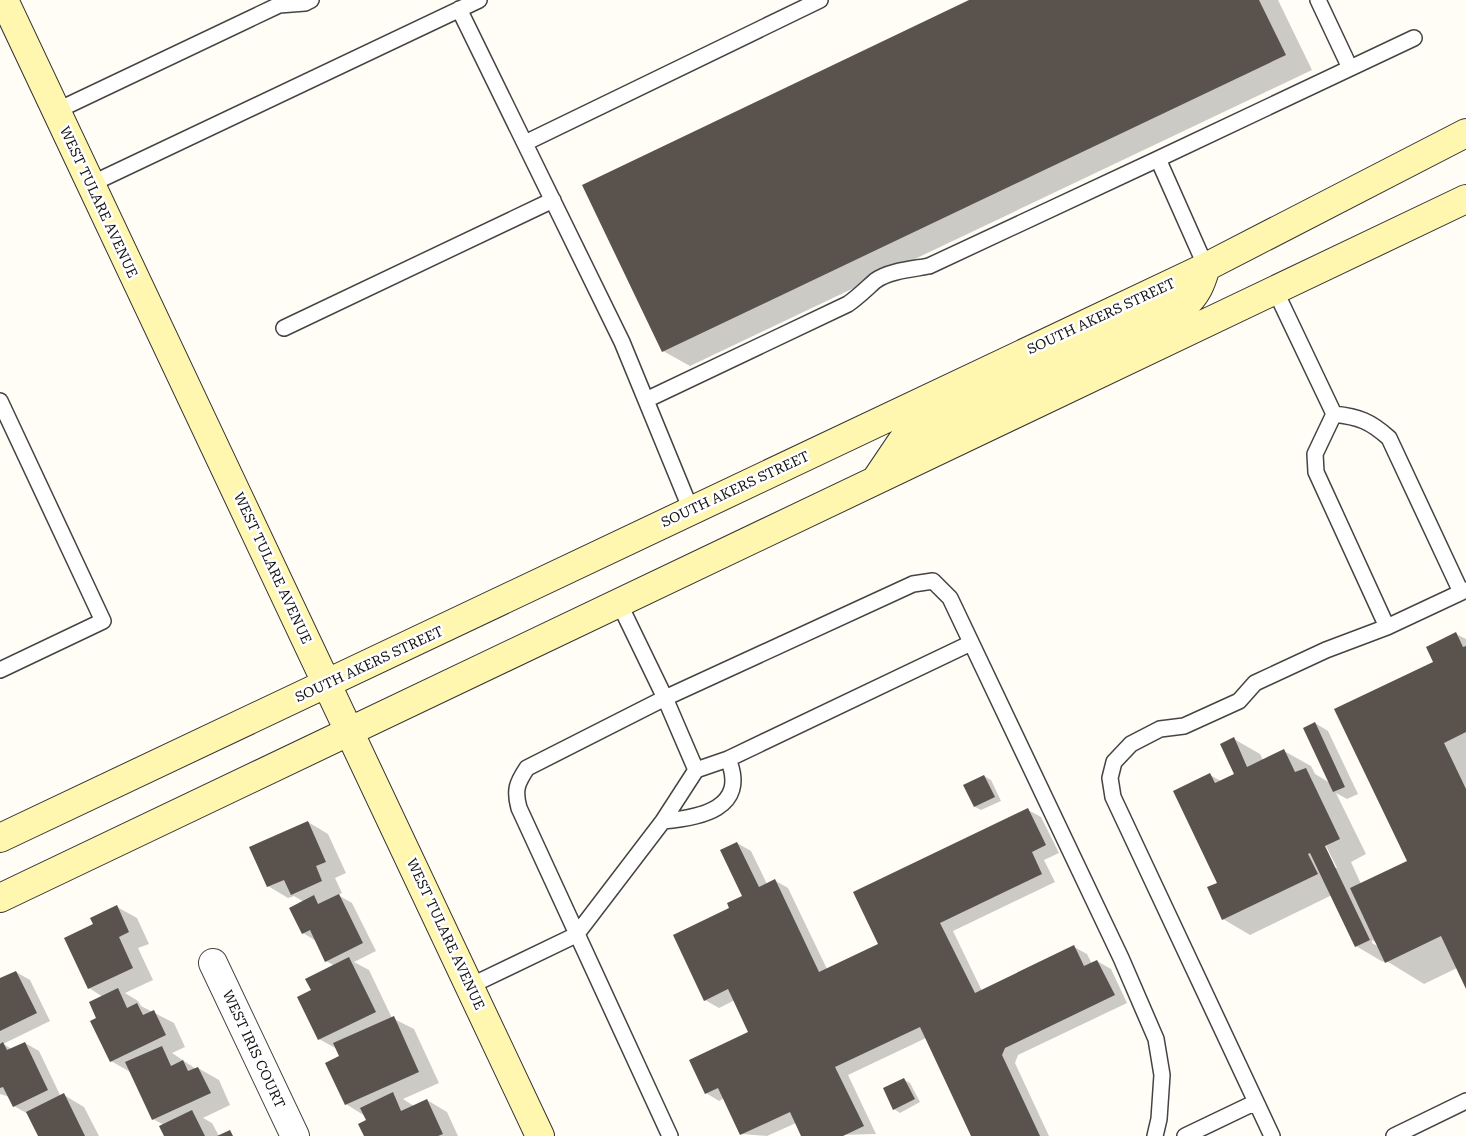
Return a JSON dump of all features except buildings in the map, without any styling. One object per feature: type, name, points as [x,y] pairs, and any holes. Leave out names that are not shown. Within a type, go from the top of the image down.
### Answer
[{"type":"main road","name":"WEST TULARE AVENUE","points":[[4,0],[351,731],[540,1136]]},
{"type":"main road","name":"SOUTH AKERS STREET","points":[[0,838],[1206,267],[1466,133]]},
{"type":"main road","points":[[0,898],[1466,199]]},
{"type":"main road","points":[[876,479],[902,441],[1184,306],[1195,296],[1201,285],[1206,267]]},
{"type":"street","name":"WEST IRIS COURT","points":[[213,963],[295,1136]]},
{"type":"lane","points":[[56,111],[278,5],[305,3],[311,0]]},
{"type":"lane","points":[[91,184],[479,0]]},
{"type":"lane","points":[[524,143],[820,0]]},
{"type":"lane","points":[[1318,0],[1350,68]]},
{"type":"lane","points":[[459,9],[622,342],[691,510]]},
{"type":"lane","points":[[646,400],[848,304],[863,294],[877,280],[929,266],[1414,38]]},
{"type":"lane","points":[[1158,159],[1206,267]]},
{"type":"lane","points":[[284,328],[553,200]]},
{"type":"lane","points":[[1275,290],[1334,414]]},
{"type":"lane","points":[[0,401],[103,621],[0,670]]},
{"type":"lane","points":[[1272,1136],[1113,798],[1110,778],[1114,762],[1131,744],[1160,729],[1184,726],[1239,701],[1255,683],[1326,650],[1387,627],[1463,591],[1388,438],[1376,426],[1358,417],[1334,414]]},
{"type":"lane","points":[[1334,414],[1315,454],[1316,472],[1387,627]]},
{"type":"lane","points":[[670,1136],[519,808],[516,784],[527,768],[665,698],[913,584],[933,581],[950,598],[1156,1039],[1162,1075],[1159,1120],[1155,1136]]},
{"type":"lane","points":[[619,603],[665,698],[696,770]]},
{"type":"lane","points":[[470,986],[576,935],[662,821],[696,770],[728,760],[971,643]]},
{"type":"lane","points":[[662,821],[702,815],[722,805],[730,795],[733,782],[733,770],[728,760]]},
{"type":"lane","points":[[1394,1136],[1466,1101]]},
{"type":"lane","points":[[1191,1135],[1256,1102]]}]
